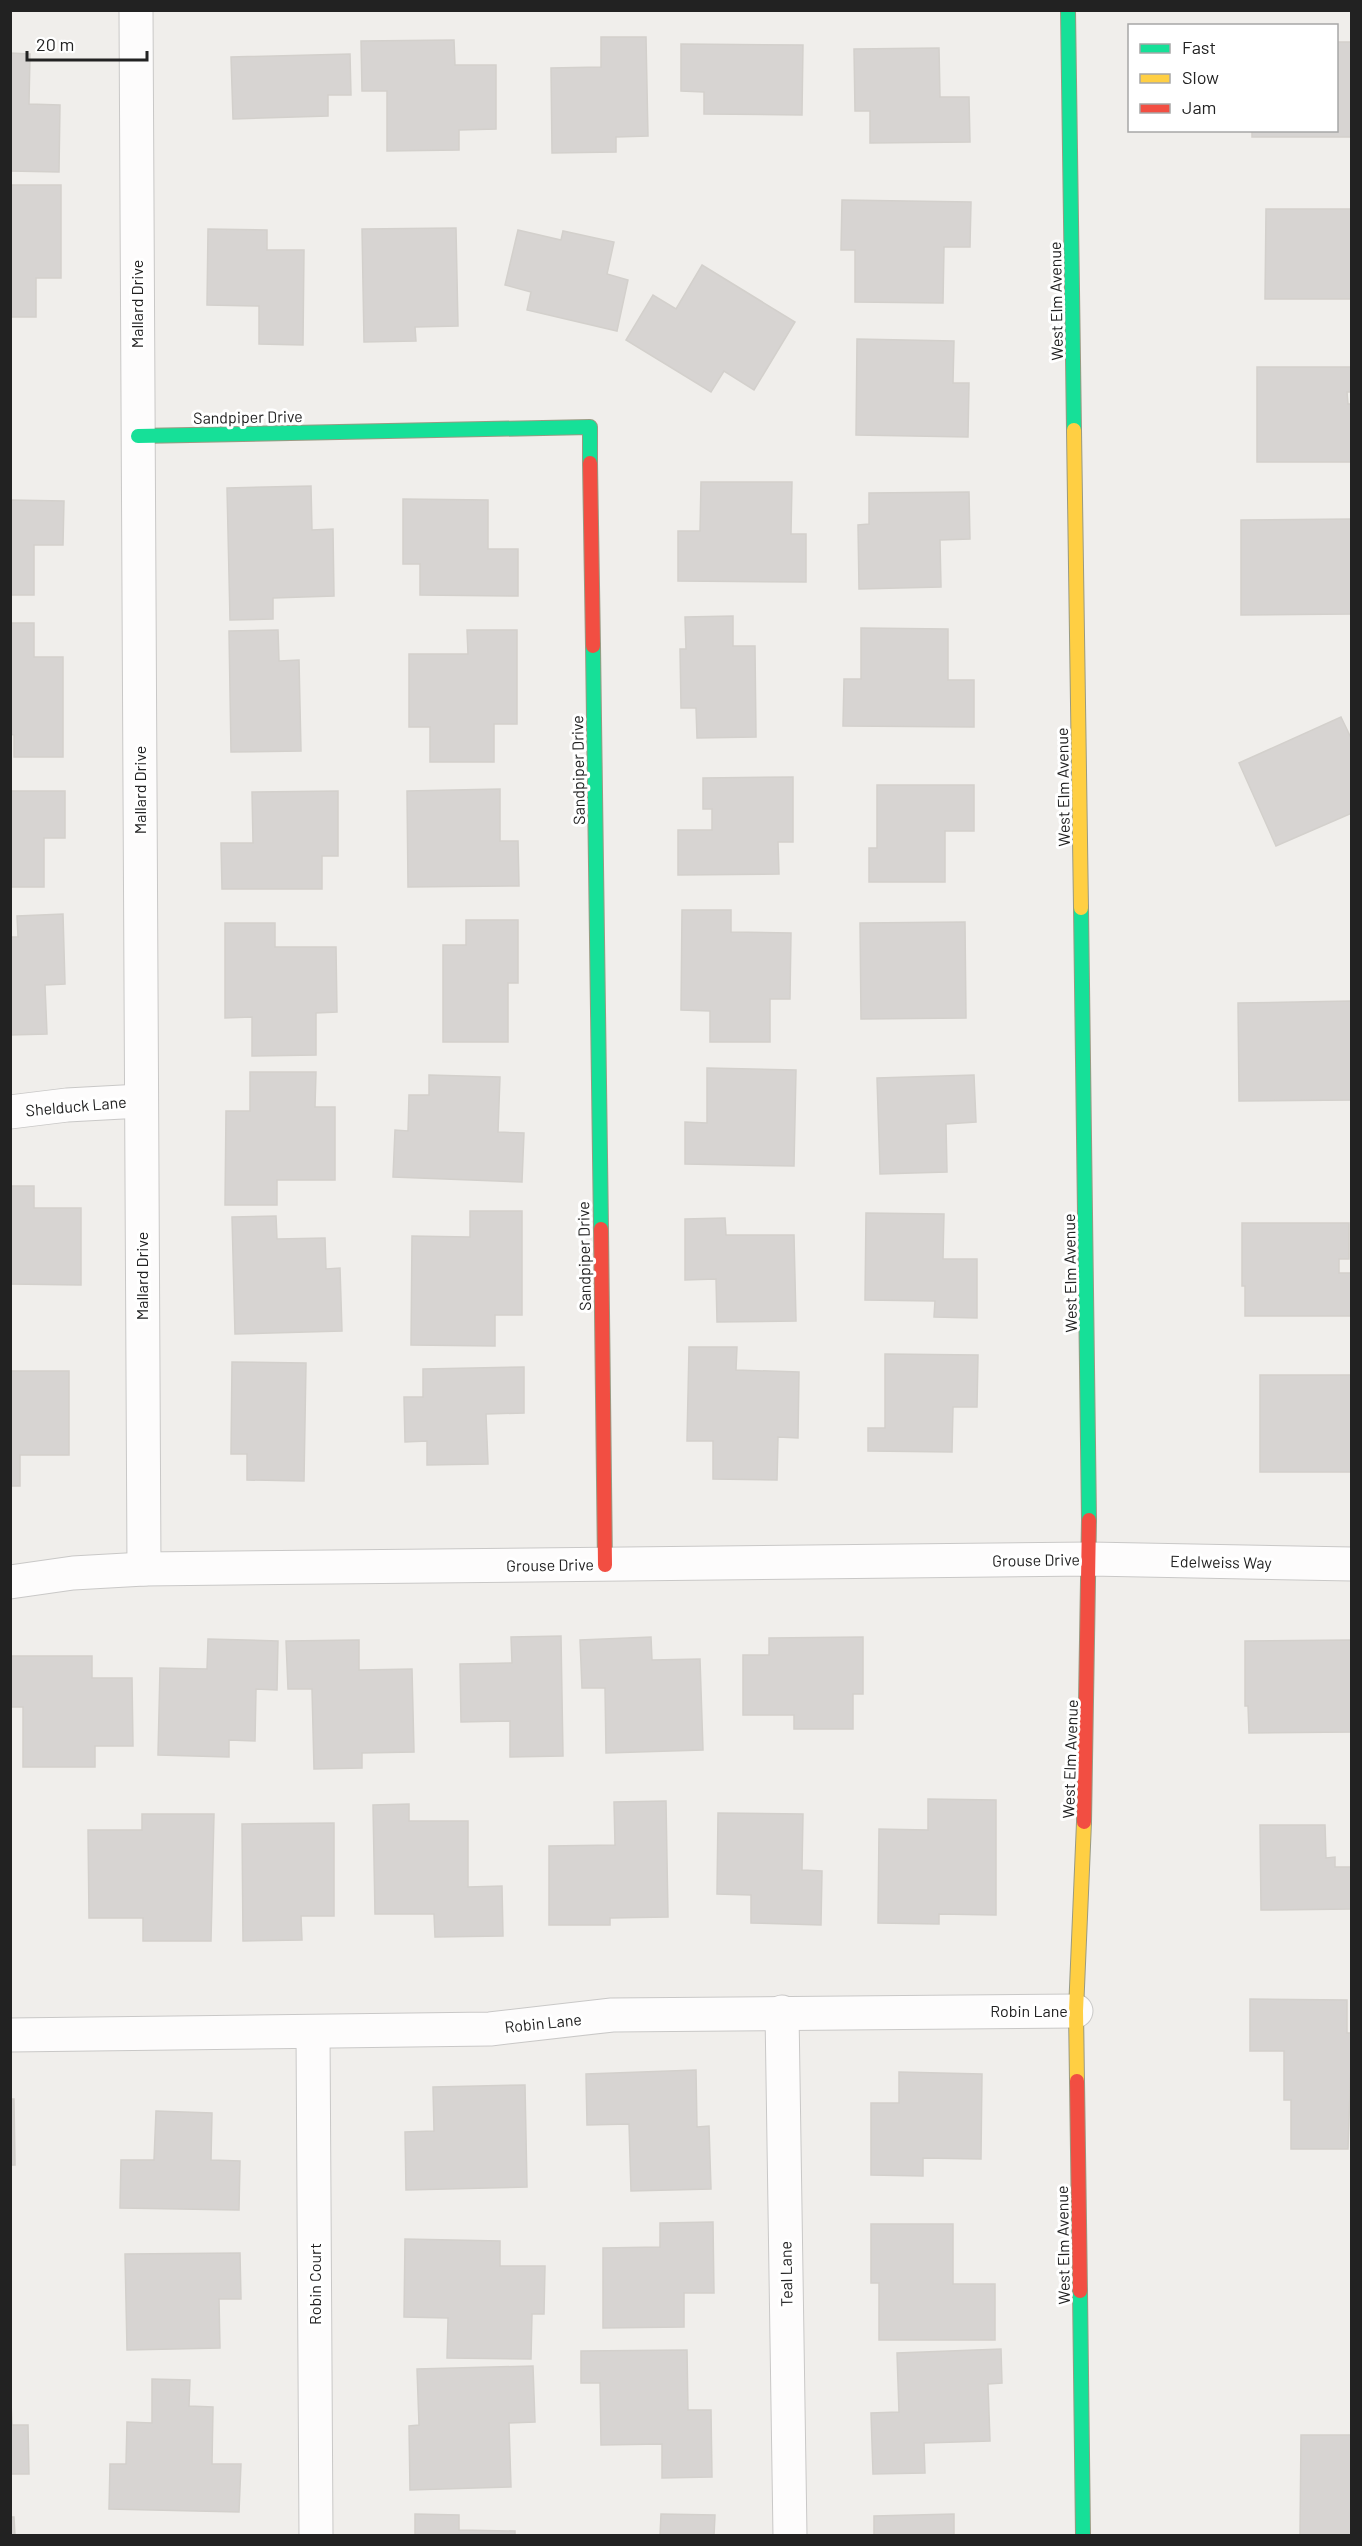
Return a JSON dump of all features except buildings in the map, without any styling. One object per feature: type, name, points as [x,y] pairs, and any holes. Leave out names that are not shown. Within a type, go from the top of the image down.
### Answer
[{"type":"street","name":"Mallard Drive","points":[[136,10],[144,1569]]},
{"type":"street","name":"West Elm Avenue","points":[[1068,10],[1090,1560],[1086,1776],[1076,2011],[1083,2535]]},
{"type":"street","name":"Sandpiper Drive","points":[[138,436],[590,427],[604,1565]]},
{"type":"street","name":"Shelduck Lane","points":[[10,1113],[67,1105],[141,1101]]},
{"type":"street","name":"Edelweiss Way","points":[[1090,1560],[1352,1564]]},
{"type":"street","name":"Grouse Drive","points":[[10,1582],[73,1573],[144,1569],[1090,1560]]},
{"type":"street","name":"Robin Lane","points":[[10,2035],[490,2029],[612,2015],[1076,2011]]},
{"type":"street","name":"Teal Lane","points":[[782,2012],[790,2535]]},
{"type":"street","name":"Robin Court","points":[[313,2032],[316,2535]]},
{"type":"traffic: fast","points":[[1068,10],[1074,430]]},
{"type":"traffic: fast","points":[[138,436],[590,427],[590,463]]},
{"type":"traffic: fast","points":[[593,646],[601,1229]]},
{"type":"traffic: fast","points":[[1081,908],[1089,1520]]},
{"type":"traffic: fast","points":[[1080,2291],[1083,2536]]},
{"type":"traffic: slow","points":[[1074,430],[1081,908]]},
{"type":"traffic: slow","points":[[1077,2081],[1076,2011],[1084,1822]]},
{"type":"traffic: jam","points":[[590,463],[593,646]]},
{"type":"traffic: jam","points":[[601,1229],[605,1565]]},
{"type":"traffic: jam","points":[[1084,1822],[1089,1520]]},
{"type":"traffic: jam","points":[[1077,2081],[1080,2291]]}]
